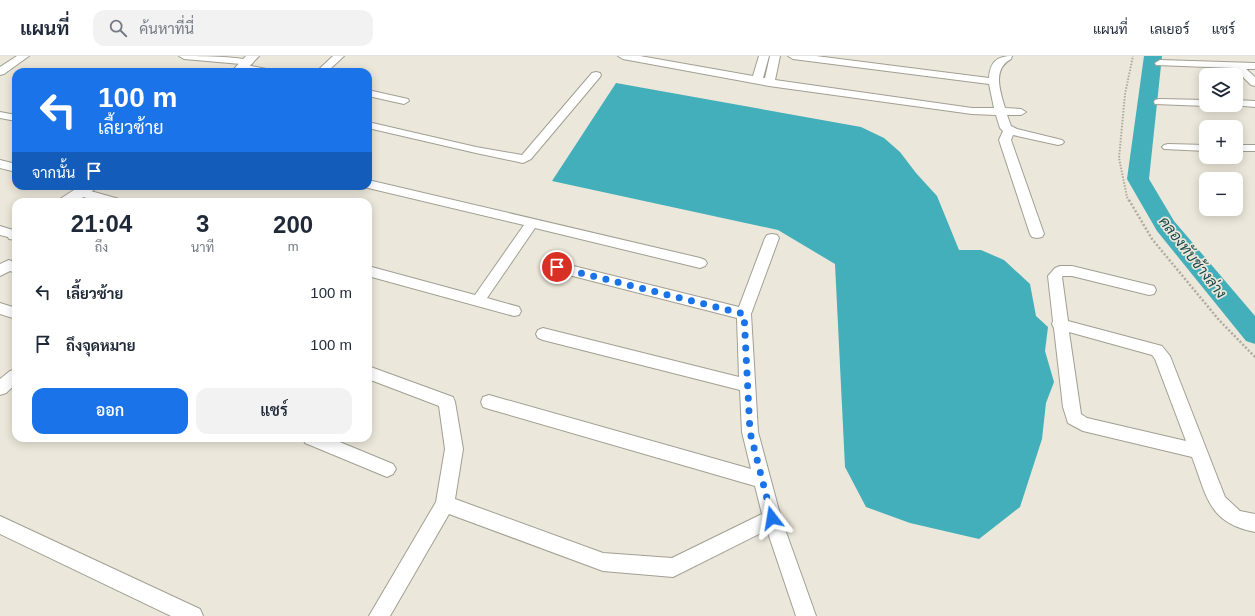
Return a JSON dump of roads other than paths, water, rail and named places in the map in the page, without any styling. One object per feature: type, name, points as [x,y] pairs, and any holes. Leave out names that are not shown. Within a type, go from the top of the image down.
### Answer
[{"type":"street","points":[[9,56],[22,57]]},
{"type":"street","points":[[184,56],[245,64],[256,68]]},
{"type":"street","points":[[326,68],[339,56]]},
{"type":"street","points":[[623,56],[769,83],[972,111],[1021,112]]},
{"type":"street","points":[[757,80],[764,56]]},
{"type":"street","points":[[769,83],[775,56]]},
{"type":"street","points":[[793,56],[994,82]]},
{"type":"street","points":[[0,72],[22,57]]},
{"type":"street","points":[[1008,57],[1000,62],[996,67],[994,82],[1006,128],[1009,131],[1058,142]]},
{"type":"street","points":[[1160,63],[1255,66]]},
{"type":"street","points":[[1236,65],[1255,83]]},
{"type":"street","points":[[0,72],[12,73]]},
{"type":"street","points":[[372,126],[476,150],[523,159],[527,157],[596,75]]},
{"type":"street","points":[[372,94],[404,101]]},
{"type":"street","points":[[1159,102],[1199,103]]},
{"type":"street","points":[[1243,104],[1255,104]]},
{"type":"street","points":[[0,115],[12,117]]},
{"type":"street","points":[[1009,131],[1005,140],[1037,234]]},
{"type":"street","points":[[1168,147],[1199,148]]},
{"type":"street","points":[[1243,148],[1255,148]]},
{"type":"street","points":[[0,164],[12,167]]},
{"type":"street","points":[[372,185],[700,263]]},
{"type":"street","points":[[71,198],[83,190]]},
{"type":"street","points":[[87,190],[106,198]]},
{"type":"street","points":[[478,301],[532,223]]},
{"type":"street","points":[[0,230],[12,234]]},
{"type":"street","points":[[772,238],[744,314],[750,432],[772,518],[806,616]]},
{"type":"street","points":[[0,271],[9,265],[12,266]]},
{"type":"street","points":[[557,267],[744,314]]},
{"type":"street","points":[[1149,290],[1072,271],[1060,271],[1055,276],[1071,407],[1074,418],[1083,424],[1198,451]]},
{"type":"street","points":[[372,272],[514,311]]},
{"type":"street","points":[[0,308],[12,312]]},
{"type":"street","points":[[1060,324],[1157,350],[1162,356],[1218,502],[1229,514],[1241,521],[1255,523]]},
{"type":"street","points":[[543,334],[748,386]]},
{"type":"street","points":[[372,374],[447,402],[454,449],[445,504],[379,616]]},
{"type":"street","points":[[0,388],[12,378]]},
{"type":"street","points":[[489,402],[762,480]]},
{"type":"street","points":[[321,442],[387,469]]},
{"type":"street","points":[[445,504],[603,562],[673,568],[772,518]]},
{"type":"street","points":[[0,525],[193,616]]},
{"type":"water","points":[[616,83],[861,127],[884,138],[900,152],[916,173],[937,196],[959,250],[981,250],[1004,260],[1030,284],[1036,316],[1048,327],[1045,351],[1054,382],[1046,403],[1042,439],[1020,507],[979,539],[910,523],[866,507],[845,467],[835,264],[778,230],[552,181]]},
{"type":"waterway","name":"คลองทับช้างล่าง","points":[[1153,56],[1138,179],[1165,226],[1255,334]]}]
